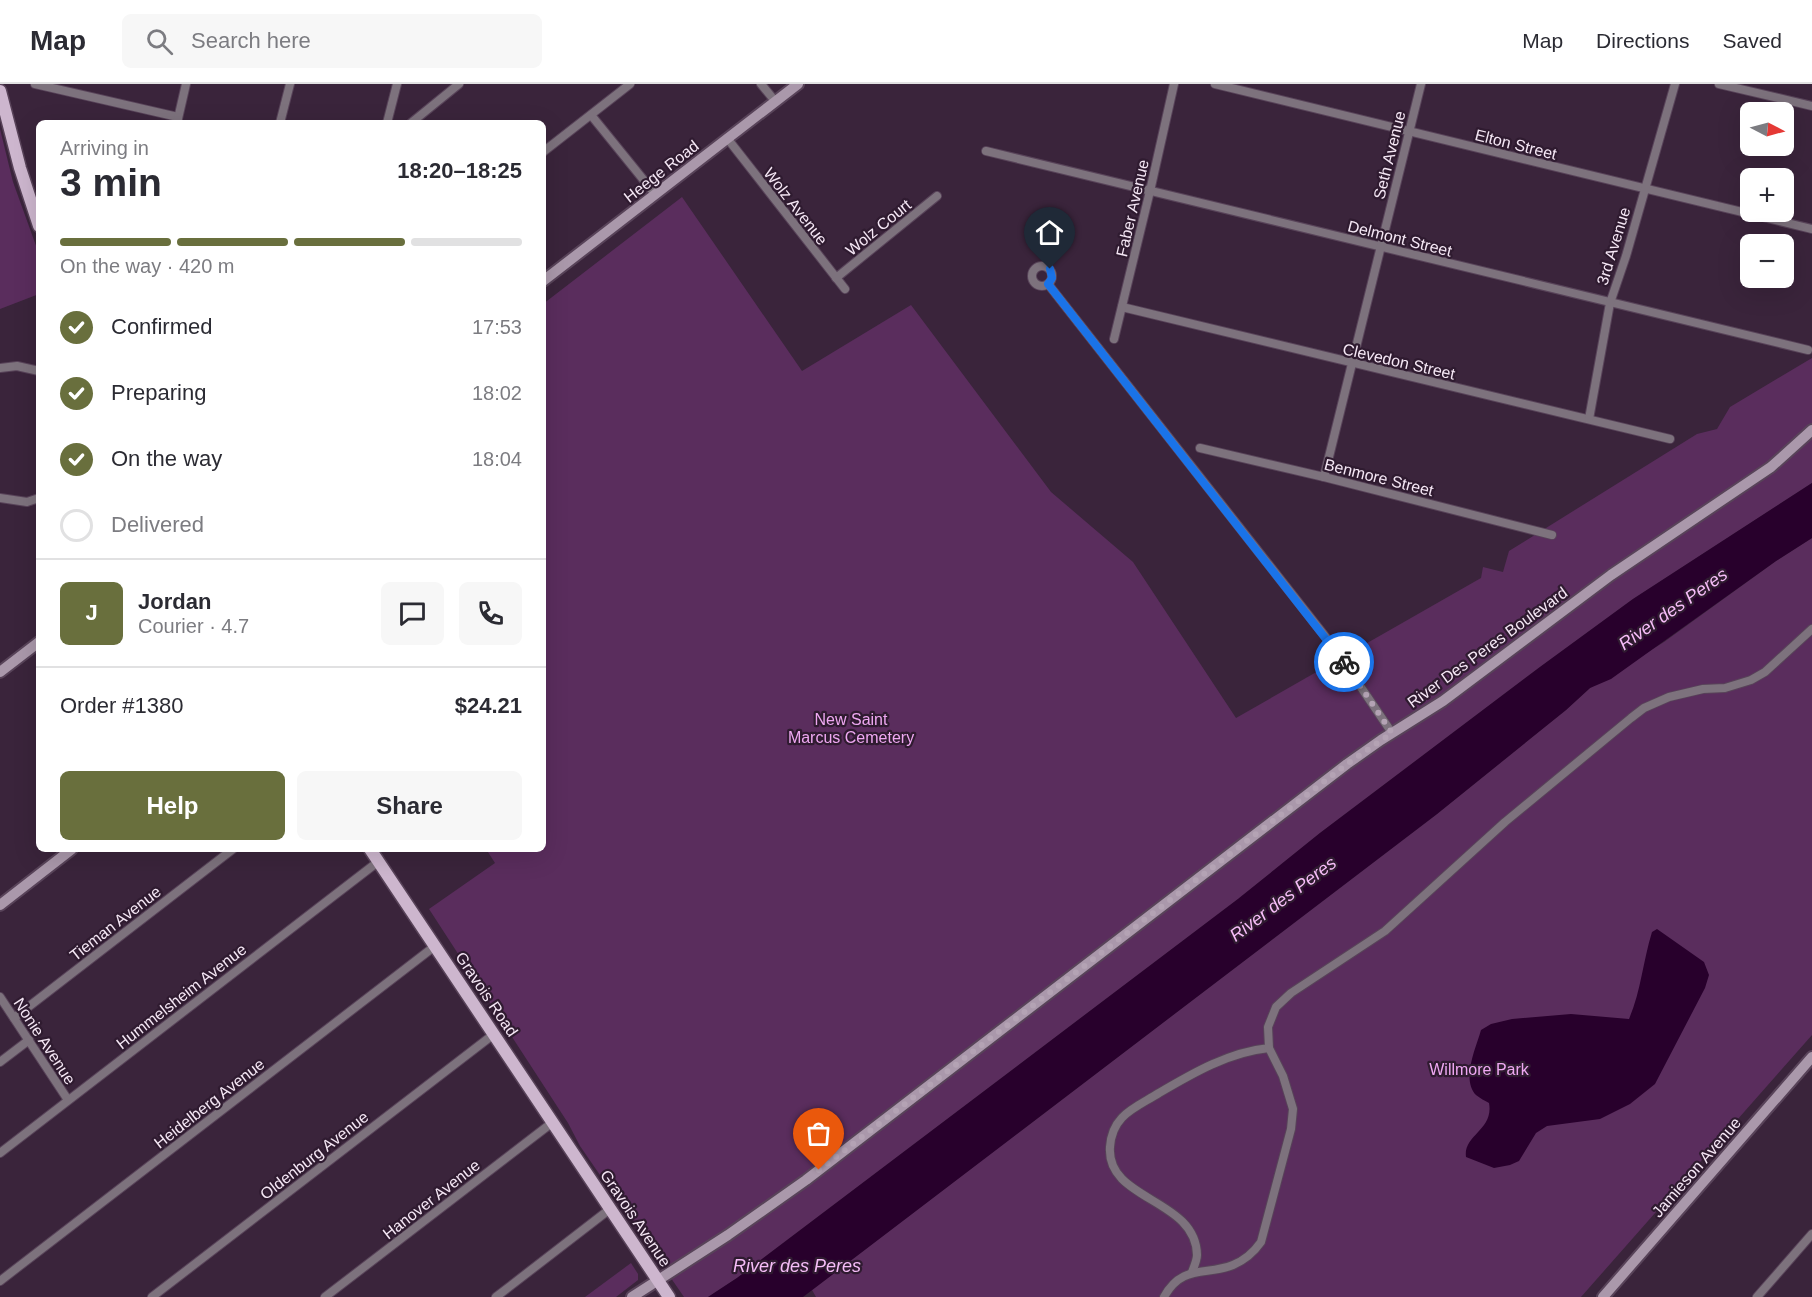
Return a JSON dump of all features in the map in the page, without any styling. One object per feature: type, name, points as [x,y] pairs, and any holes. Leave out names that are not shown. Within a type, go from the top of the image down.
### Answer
[{"type":"main road","name":"Heege Road","points":[[546,279],[798,84]]},
{"type":"main road","points":[[0,91],[20,168],[36,217]]},
{"type":"main road","name":"River Des Peres Boulevard","points":[[632,1297],[799,1185],[1340,769],[1456,691],[1626,565],[1771,467],[1812,430]]},
{"type":"main road","points":[[0,672],[36,644]]},
{"type":"main road","points":[[0,905],[68,852]]},
{"type":"main road","name":"Gravois Road","points":[[372,852],[575,1157]]},
{"type":"main road","name":"Jamieson Avenue","points":[[1603,1297],[1808,1070],[1812,1057]]},
{"type":"main road","name":"Gravois Avenue","points":[[575,1157],[669,1297]]},
{"type":"street","points":[[35,84],[177,120],[186,84]]},
{"type":"street","points":[[281,120],[290,84]]},
{"type":"street","points":[[388,120],[397,84]]},
{"type":"street","points":[[415,120],[459,84]]},
{"type":"street","points":[[546,150],[630,84]]},
{"type":"street","points":[[761,84],[775,102]]},
{"type":"street","name":"Faber Avenue","points":[[1114,339],[1174,84]]},
{"type":"street","name":"Elton Street","points":[[1215,84],[1812,229]]},
{"type":"street","name":"Seth Avenue","points":[[1324,477],[1421,84]]},
{"type":"street","name":"3rd Avenue","points":[[1589,419],[1610,303],[1626,256],[1675,84]]},
{"type":"street","points":[[1719,84],[1812,106]]},
{"type":"street","points":[[591,115],[655,194]]},
{"type":"street","name":"Wolz Avenue","points":[[727,138],[845,289]]},
{"type":"street","name":"Delmont Street","points":[[986,151],[1808,350]]},
{"type":"street","name":"Wolz Court","points":[[836,278],[936,196]]},
{"type":"street","points":[[1048,284],[1335,649],[1392,733]]},
{"type":"street","name":"Clevedon Street","points":[[1122,307],[1670,439]]},
{"type":"street","points":[[0,368],[17,366],[36,370]]},
{"type":"street","name":"Benmore Street","points":[[1200,448],[1552,535]]},
{"type":"street","points":[[0,498],[27,502],[36,499]]},
{"type":"street","points":[[1164,1297],[1170,1287],[1192,1272],[1232,1266],[1254,1251],[1261,1242],[1292,1128],[1293,1109],[1283,1076],[1269,1048],[1268,1026],[1276,1007],[1291,993],[1385,931],[1505,822],[1644,708],[1669,697],[1703,689],[1725,688],[1751,680],[1765,672],[1812,629]]},
{"type":"street","name":"Tieman Avenue","points":[[14,1018],[229,852]]},
{"type":"street","name":"Hummelsheim Avenue","points":[[0,1153],[379,861]]},
{"type":"street","name":"Heidelberg Avenue","points":[[0,1281],[435,946]]},
{"type":"street","name":"Nonie Avenue","points":[[0,997],[68,1100]]},
{"type":"street","name":"Oldenburg Avenue","points":[[152,1297],[494,1034]]},
{"type":"street","points":[[0,1062],[29,1040]]},
{"type":"street","points":[[1192,1272],[1197,1256],[1192,1236],[1178,1216],[1128,1185],[1117,1175],[1111,1162],[1111,1131],[1122,1116],[1206,1066],[1258,1049],[1269,1048]]},
{"type":"street","name":"Hanover Avenue","points":[[326,1297],[553,1122]]},
{"type":"street","points":[[496,1297],[610,1209]]},
{"type":"street","points":[[1757,1297],[1812,1234]]},
{"type":"green space","points":[[0,129],[13,182],[36,246],[36,295],[0,309]]},
{"type":"green space","name":"New Saint Marcus Cemetery","points":[[682,197],[802,371],[911,305],[1051,492],[1133,562],[1236,718],[1481,578],[1483,567],[1503,572],[1509,551],[1697,434],[1717,429],[1730,407],[1812,358],[1812,483],[1633,599],[1540,667],[737,1278],[708,1297],[684,1297],[580,1146],[568,1123],[429,909],[495,863],[488,852],[546,852],[546,302]]},
{"type":"green space","name":"Willmore Park","points":[[1812,538],[1812,1035],[1581,1297],[816,1297],[812,1290],[1437,814],[1590,688],[1664,642],[1776,561]]},
{"type":"green space","points":[[631,1263],[638,1274],[638,1280],[616,1297],[585,1297]]},
{"type":"water","name":"River des Peres","points":[[1812,483],[1812,538],[1776,561],[1611,679],[1590,688],[1437,814],[803,1297],[708,1297],[737,1278],[1238,899],[1320,833],[1540,667],[1633,599]]},
{"type":"water","points":[[1657,929],[1704,962],[1709,975],[1705,988],[1655,1084],[1630,1104],[1600,1119],[1547,1126],[1536,1133],[1519,1161],[1510,1165],[1494,1168],[1466,1157],[1469,1143],[1487,1120],[1489,1112],[1489,1103],[1476,1095],[1470,1081],[1471,1063],[1481,1030],[1491,1024],[1512,1019],[1571,1014],[1629,1019],[1652,932]]},
{"type":"way so far","points":[[819,1170],[1347,764],[1392,733],[1344,662]]},
{"type":"route","points":[[1050,269],[1052,278],[1048,284],[1344,662]]}]
